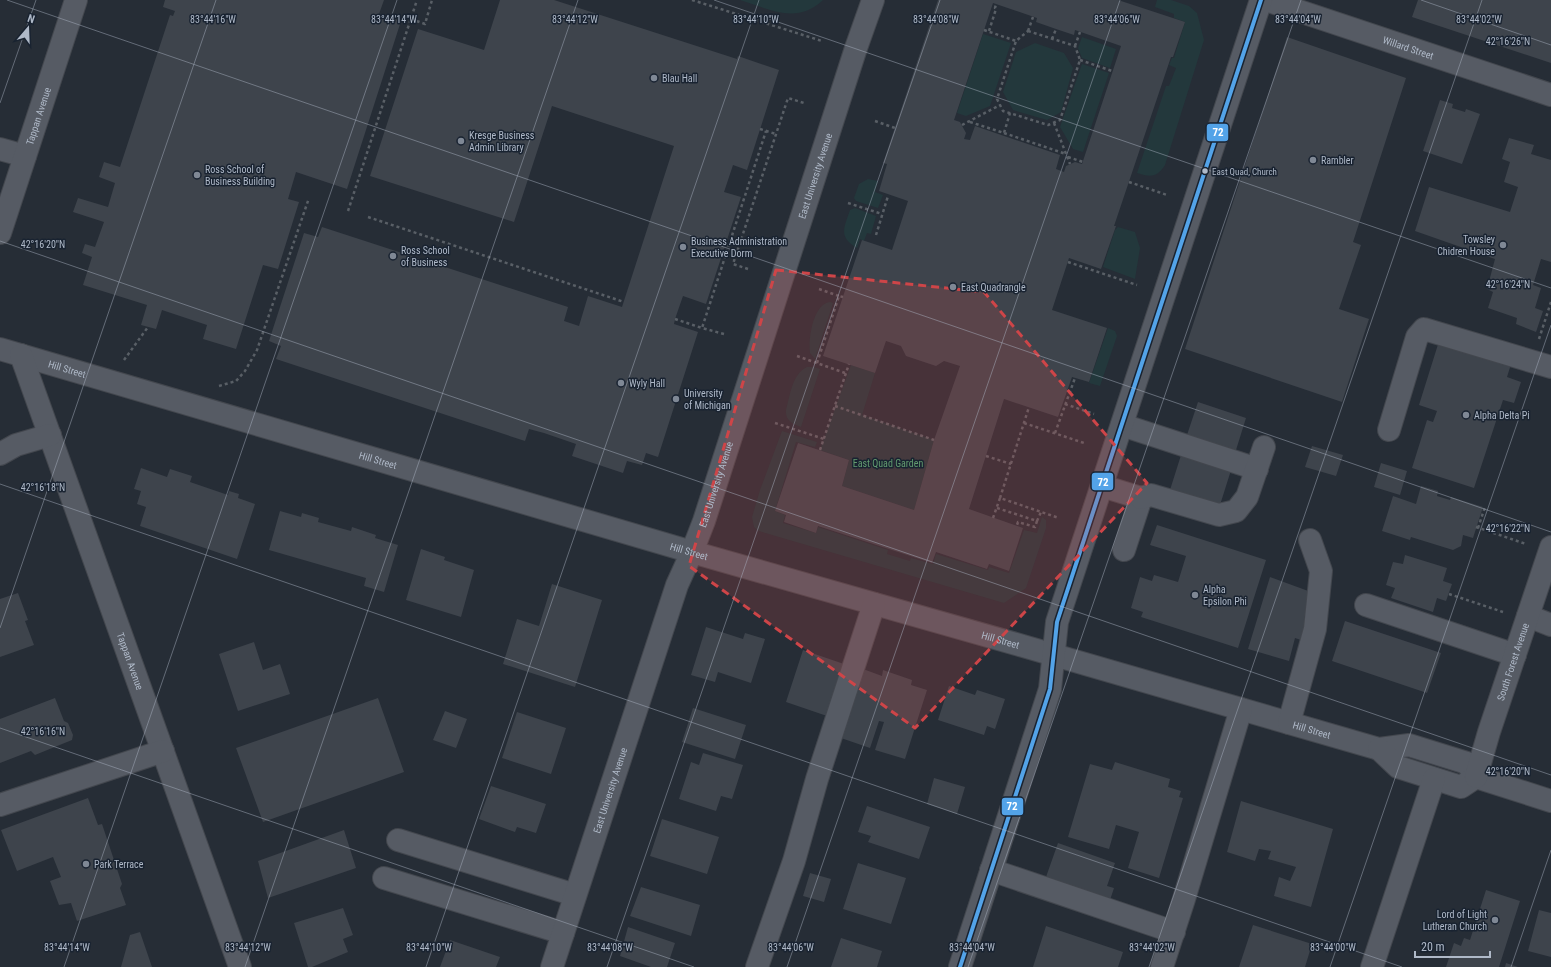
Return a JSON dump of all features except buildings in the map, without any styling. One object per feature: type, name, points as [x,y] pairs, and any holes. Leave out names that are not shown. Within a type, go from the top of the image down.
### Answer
[{"type":"street","name":"Tappan Avenue","points":[[0,233],[76,0]]},
{"type":"street","name":"East University Avenue","points":[[552,967],[677,585],[704,521],[849,70],[873,0]]},
{"type":"street","points":[[960,967],[1050,689],[1058,622],[1261,0]]},
{"type":"street","name":"Willard Street","points":[[1266,0],[1551,94]]},
{"type":"street","points":[[0,149],[25,156]]},
{"type":"street","points":[[1390,430],[1416,337],[1424,328],[1551,367]]},
{"type":"street","name":"Hill Street","points":[[0,349],[692,552],[1053,654],[1379,749],[1409,746],[1551,800]]},
{"type":"street","name":"Tappan Avenue","points":[[21,355],[240,967]]},
{"type":"street","points":[[1122,425],[1256,469]]},
{"type":"street","points":[[0,454],[16,445],[50,435]]},
{"type":"street","points":[[1102,486],[1141,498],[1151,494],[1219,514],[1236,511],[1247,497],[1264,447]]},
{"type":"street","points":[[1124,550],[1141,498]]},
{"type":"street","points":[[1289,723],[1315,629],[1321,571],[1310,540]]},
{"type":"street","name":"South Forest Avenue","points":[[1472,770],[1515,655],[1551,547]]},
{"type":"street","points":[[757,967],[794,861],[817,779],[874,604]]},
{"type":"street","points":[[1366,605],[1515,655]]},
{"type":"street","points":[[1528,616],[1551,625]]},
{"type":"street","points":[[1162,967],[1174,932],[1241,709]]},
{"type":"street","name":"Hill Street","points":[[1379,749],[1398,768],[1461,787],[1472,770]]},
{"type":"street","points":[[0,805],[163,751]]},
{"type":"street","points":[[1372,967],[1434,779]]},
{"type":"street","points":[[398,840],[576,894]]},
{"type":"street","points":[[991,870],[1174,932]]},
{"type":"street","points":[[384,878],[563,933]]},
{"type":"path","points":[[348,210],[417,0]]},
{"type":"path","points":[[411,19],[425,24],[432,0]]},
{"type":"path","points":[[692,0],[822,41]]},
{"type":"path","points":[[988,32],[996,9],[996,4]]},
{"type":"path","points":[[1033,17],[1028,31],[1016,41],[997,99],[1003,111],[1048,125],[1060,120],[1080,60],[1075,46],[1080,32]]},
{"type":"path","points":[[1052,39],[1056,29]]},
{"type":"path","points":[[984,30],[1016,41]]},
{"type":"path","points":[[1028,31],[1075,46]]},
{"type":"path","points":[[1080,60],[1112,71]]},
{"type":"path","points":[[748,269],[733,264],[788,98],[804,103]]},
{"type":"path","points":[[962,125],[1000,105]]},
{"type":"path","points":[[1004,133],[1010,113]]},
{"type":"path","points":[[875,121],[895,128]]},
{"type":"path","points":[[970,122],[1067,155],[1083,162]]},
{"type":"path","points":[[1054,123],[1070,164]]},
{"type":"path","points":[[760,129],[776,134]]},
{"type":"path","points":[[702,328],[766,131]]},
{"type":"path","points":[[1129,182],[1167,195]]},
{"type":"path","points":[[876,236],[888,196]]},
{"type":"path","points":[[219,386],[236,381],[245,371],[257,350],[309,198]]},
{"type":"path","points":[[848,203],[882,214]]},
{"type":"path","points":[[368,217],[624,302]]},
{"type":"path","points":[[1068,262],[1137,285]]},
{"type":"path","points":[[817,363],[841,296],[819,289]]},
{"type":"path","points":[[1532,338],[1538,340],[1551,302]]},
{"type":"path","points":[[675,319],[724,334]]},
{"type":"path","points":[[124,360],[148,327]]},
{"type":"path","points":[[797,356],[845,373]]},
{"type":"path","points":[[820,450],[849,364]]},
{"type":"path","points":[[1054,433],[1075,378]]},
{"type":"path","points":[[1065,404],[1094,414]]},
{"type":"path","points":[[835,406],[934,440]]},
{"type":"path","points":[[993,518],[1029,408]]},
{"type":"path","points":[[775,423],[824,439]]},
{"type":"path","points":[[1024,423],[1084,444]]},
{"type":"path","points":[[986,456],[1011,464]]},
{"type":"path","points":[[1000,498],[1059,518]]},
{"type":"path","points":[[1485,507],[1477,527],[1526,544]]},
{"type":"path","points":[[997,508],[1037,521]]},
{"type":"path","points":[[1017,526],[1018,522],[1035,527],[1041,512]]},
{"type":"path","points":[[1449,594],[1504,612]]},
{"type":"highlighted area","points":[[776,270],[984,292],[1147,483],[915,728],[689,566]]},
{"type":"green space","points":[[740,0],[823,0],[813,8],[803,12],[783,13],[772,11]]},
{"type":"green space","points":[[1157,0],[1171,0],[1189,6],[1197,13],[1204,40],[1165,165],[1159,172],[1149,176],[1137,173],[1166,86],[1169,86],[1176,68],[1169,65],[1172,58],[1174,58],[1185,22],[1174,18],[1174,14],[1155,7]]},
{"type":"green space","points":[[983,34],[1011,43],[990,106],[966,116],[957,113]]},
{"type":"green space","points":[[1082,37],[1116,49],[1110,68],[1082,58],[1078,48]]},
{"type":"green space","points":[[1035,43],[1064,53],[1073,68],[1061,112],[1047,120],[1013,110],[1003,92],[1016,52]]},
{"type":"green space","points":[[1082,64],[1109,73],[1083,152],[1073,149],[1060,127]]},
{"type":"green space","points":[[868,179],[878,181],[875,192],[883,195],[878,208],[856,201],[854,198],[859,184]]},
{"type":"green space","points":[[855,208],[876,216],[871,234],[867,233],[864,241],[860,239],[857,248],[847,240],[844,232],[850,210]]},
{"type":"green space","points":[[1118,227],[1135,232],[1140,248],[1135,279],[1103,267],[1115,230]]},
{"type":"green space","points":[[830,302],[833,303],[815,359],[810,353],[810,339],[813,323],[819,309],[824,304]]},
{"type":"green space","points":[[1108,328],[1115,331],[1117,336],[1100,386],[1089,383]]},
{"type":"green space","name":"East Quad Garden","points":[[851,365],[875,373],[862,415],[934,440],[914,510],[842,486],[849,460],[820,450]]},
{"type":"green space","points":[[807,367],[820,369],[801,427],[788,419],[786,410],[790,392],[795,380],[802,370]]},
{"type":"green space","points":[[782,431],[817,442],[815,447],[796,442],[775,511],[785,515],[783,523],[816,533],[818,527],[888,550],[887,554],[910,561],[911,558],[933,564],[936,554],[988,570],[989,567],[1009,573],[1024,530],[1037,533],[1042,517],[1046,520],[1046,528],[1026,588],[1004,603],[759,531],[754,527],[752,517],[760,490]]},
{"type":"transit line","name":"72","points":[[960,967],[1050,689],[1057,622],[1261,0]]},
{"type":"place","name":"Blau Hall","points":[[654,78]]},
{"type":"place","name":"Kresge Business Admin Library","points":[[461,141]]},
{"type":"place","name":"Rambler","points":[[1313,160]]},
{"type":"place","name":"East Quad, Church","points":[[1205,171]]},
{"type":"place","name":"Ross School of Business Building","points":[[197,175]]},
{"type":"place","name":"Towsley Chidren House","points":[[1503,245]]},
{"type":"place","name":"Business Administration Executive Dorm","points":[[683,247]]},
{"type":"place","name":"Ross School of Business","points":[[393,256]]},
{"type":"place","name":"East Quadrangle","points":[[953,287]]},
{"type":"place","name":"Wyly Hall","points":[[621,383]]},
{"type":"place","name":"University of Michigan","points":[[676,399]]},
{"type":"place","name":"Alpha Delta Pi","points":[[1466,415]]},
{"type":"place","name":"Alpha Epsilon Phi","points":[[1195,595]]},
{"type":"place","name":"Park Terrace","points":[[86,864]]},
{"type":"place","name":"Lord of Light Lutheran Church","points":[[1495,920]]}]
